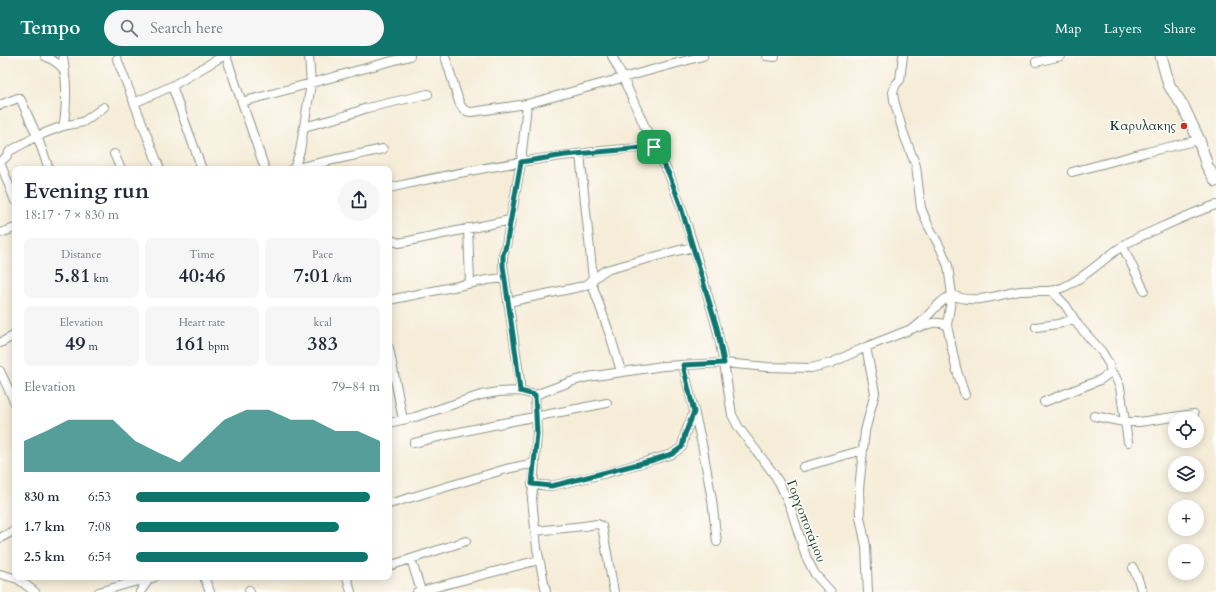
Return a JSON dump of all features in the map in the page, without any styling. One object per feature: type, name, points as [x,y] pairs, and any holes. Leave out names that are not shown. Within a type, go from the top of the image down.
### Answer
[{"type":"street","points":[[45,56],[62,67],[65,73]]},
{"type":"street","points":[[63,126],[66,108],[64,56]]},
{"type":"street","points":[[134,103],[172,86],[223,56]]},
{"type":"street","points":[[226,56],[264,166]]},
{"type":"street","points":[[294,166],[300,151],[311,84],[310,56]]},
{"type":"street","points":[[242,102],[410,56]]},
{"type":"street","points":[[445,56],[459,102],[462,108],[467,112],[527,104],[703,56]]},
{"type":"street","name":"Γοργοποτάμου","points":[[612,56],[654,147],[669,174],[694,247],[717,328],[734,420],[780,484],[791,509],[806,557],[815,574],[831,592]]},
{"type":"street","points":[[766,56],[775,57]]},
{"type":"street","points":[[903,56],[900,80],[896,84],[893,92],[894,100],[903,132],[916,166],[921,208],[948,266],[952,295],[947,325],[956,368],[965,394]]},
{"type":"street","points":[[1036,62],[1061,56]]},
{"type":"street","points":[[1161,56],[1169,85],[1183,106],[1199,140],[1207,166],[1216,181]]},
{"type":"street","points":[[117,59],[159,166]]},
{"type":"street","points":[[172,86],[201,166]]},
{"type":"street","points":[[304,127],[367,108],[428,94]]},
{"type":"street","points":[[0,105],[18,98],[21,100],[37,136],[48,166]]},
{"type":"street","points":[[520,391],[520,381],[503,259],[521,162],[527,104]]},
{"type":"street","points":[[12,193],[0,162],[10,151],[37,136],[63,126],[83,122],[104,107]]},
{"type":"street","points":[[1072,172],[1199,140]]},
{"type":"street","points":[[392,187],[484,168],[521,162],[580,154],[654,147]]},
{"type":"street","points":[[306,166],[383,149]]},
{"type":"street","points":[[114,154],[120,166]]},
{"type":"street","points":[[580,154],[592,280],[621,371]]},
{"type":"street","points":[[907,332],[920,324],[945,298],[952,295],[960,299],[980,300],[1021,290],[1052,291],[1076,281],[1129,242],[1187,215],[1216,205]]},
{"type":"street","points":[[392,240],[399,243],[510,220]]},
{"type":"street","points":[[468,228],[470,283]]},
{"type":"street","points":[[0,233],[12,229]]},
{"type":"street","points":[[508,302],[579,288],[589,284],[598,274],[606,270],[694,247]]},
{"type":"street","points":[[1123,247],[1144,290]]},
{"type":"street","points":[[392,299],[470,283],[505,278]]},
{"type":"street","points":[[1052,291],[1066,306],[1074,319],[1102,352],[1109,364],[1111,372],[1120,387],[1128,442]]},
{"type":"street","points":[[1036,327],[1058,324],[1074,319]]},
{"type":"street","points":[[392,422],[481,395],[498,392],[520,391],[535,395],[570,382],[621,371],[663,366],[724,363],[774,368],[811,368],[831,363],[866,347],[930,323],[941,322],[947,325]]},
{"type":"street","points":[[0,343],[12,337]]},
{"type":"street","points":[[866,347],[874,393],[865,431],[859,489],[859,505],[866,546],[868,592]]},
{"type":"street","points":[[683,365],[705,457],[717,542]]},
{"type":"street","points":[[392,367],[403,420]]},
{"type":"street","points":[[0,371],[12,397]]},
{"type":"street","points":[[1044,402],[1100,380],[1111,372]]},
{"type":"street","points":[[535,395],[537,434],[532,499],[539,560],[546,592]]},
{"type":"street","points":[[414,444],[495,424],[536,418],[607,403]]},
{"type":"street","points":[[532,484],[551,486],[622,469],[672,454],[682,447],[685,434],[694,412]]},
{"type":"street","points":[[1094,416],[1124,422],[1139,422],[1168,418]]},
{"type":"street","points":[[803,467],[863,450]]},
{"type":"street","points":[[392,503],[506,469],[535,463]]},
{"type":"street","points":[[535,531],[597,524],[602,526],[614,592]]},
{"type":"street","points":[[0,538],[12,532]]},
{"type":"street","points":[[392,565],[466,541]]},
{"type":"street","points":[[411,559],[419,591],[539,560]]},
{"type":"street","points":[[1133,568],[1142,592]]},
{"type":"street","points":[[0,574],[12,577]]},
{"type":"street","points":[[19,580],[35,592]]},
{"type":"street","points":[[99,592],[144,580]]},
{"type":"street","points":[[140,592],[148,580]]},
{"type":"street","points":[[205,580],[210,592]]},
{"type":"street","points":[[350,580],[351,592]]},
{"type":"place","name":"Καρυλακης","points":[[1184,126]]},
{"type":"route","points":[[654,147],[669,174],[694,247],[717,328],[724,363],[683,365],[694,412],[685,434],[682,447],[679,450],[672,454],[650,461],[560,484],[541,486],[532,484],[537,434],[535,395],[520,391],[520,381],[503,266],[503,254],[506,246],[521,162],[565,155],[654,147]]}]
